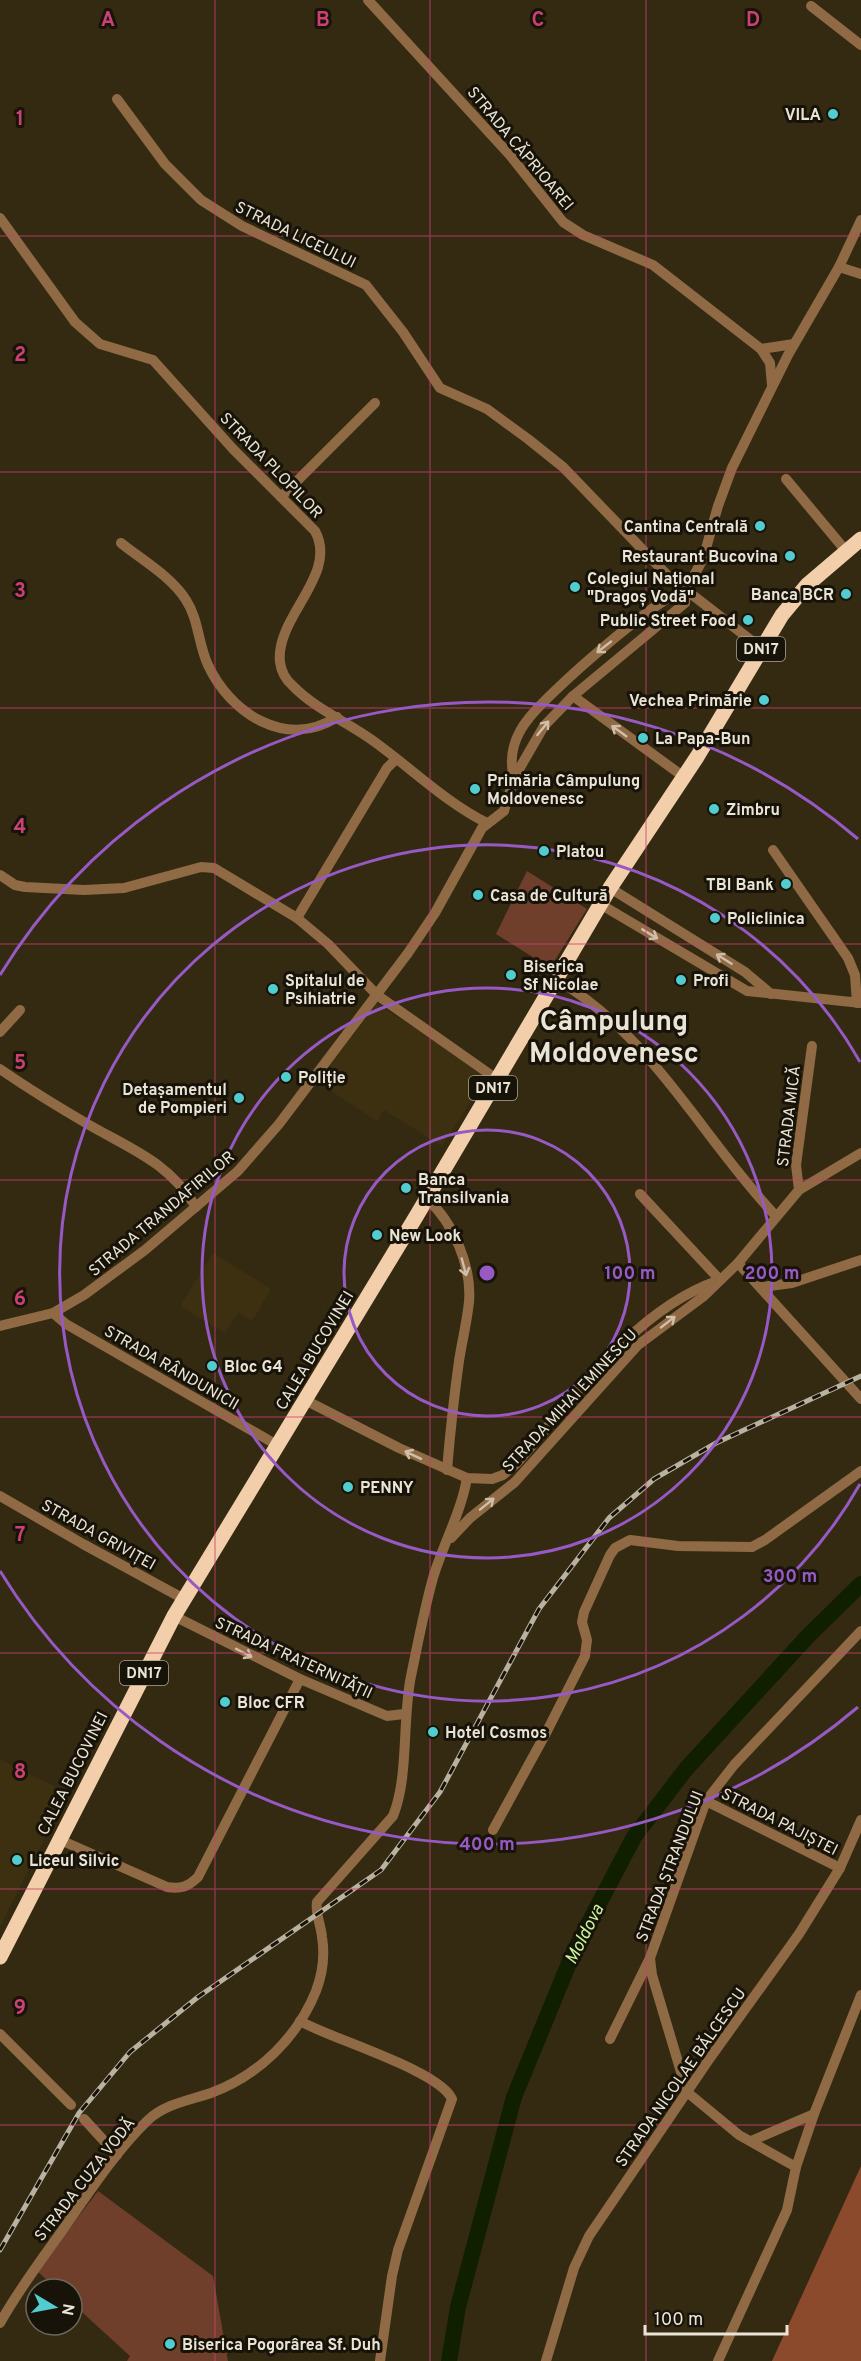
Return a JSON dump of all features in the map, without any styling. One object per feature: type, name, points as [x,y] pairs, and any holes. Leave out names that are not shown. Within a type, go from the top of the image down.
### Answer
[{"type":"highway","name":"DN17","points":[[684,777],[761,648],[798,595],[861,539]]},
{"type":"highway","name":"CALEA BUCOVINEI","points":[[0,1956],[174,1616],[427,1199],[600,904],[684,777]]},
{"type":"street","name":"STRADA CĂPRIOAREI","points":[[368,0],[509,154],[563,222],[583,235],[653,265],[761,349]]},
{"type":"street","points":[[811,6],[861,45]]},
{"type":"street","name":"STRADA LICEULUI","points":[[117,99],[165,164],[201,200],[242,226],[366,285],[403,332],[440,388],[497,415],[562,467],[668,576],[761,648]]},
{"type":"street","name":"STRADA PLOPILOR","points":[[0,218],[75,322],[100,344],[153,360],[233,449],[315,531],[321,542],[315,572],[283,642],[280,665],[293,687],[487,823]]},
{"type":"street","points":[[514,778],[536,736],[573,696],[681,608],[687,597],[686,590],[703,559],[729,476],[794,344],[839,267],[861,220]]},
{"type":"street","points":[[839,267],[861,274]]},
{"type":"street","points":[[772,388],[770,363],[761,349],[794,344]]},
{"type":"street","points":[[281,497],[375,403]]},
{"type":"street","points":[[786,479],[846,551]]},
{"type":"street","points":[[121,543],[184,597],[194,615],[203,652],[212,672],[224,692],[241,709],[264,724],[287,730],[308,728],[337,717]]},
{"type":"street","points":[[514,778],[510,762],[520,733],[529,718],[552,692],[674,594],[686,590]]},
{"type":"street","points":[[573,696],[684,777]]},
{"type":"street","points":[[297,918],[387,768],[396,759]]},
{"type":"street","name":"STRADA TRANDAFIRILOR","points":[[1,1324],[53,1313],[97,1286],[238,1171],[266,1140],[377,995],[435,913],[475,839],[487,823],[504,811],[514,778]]},
{"type":"street","points":[[600,904],[736,987],[771,994],[860,1003],[855,975],[848,958],[773,850]]},
{"type":"street","points":[[0,875],[15,885],[25,887],[97,890],[124,888],[208,866],[297,918],[328,944],[377,995],[498,1080]]},
{"type":"street","points":[[610,888],[745,972],[771,994]]},
{"type":"street","points":[[557,980],[582,995],[631,1041],[775,1215]]},
{"type":"street","points":[[0,1032],[20,1010]]},
{"type":"street","name":"STRADA MICĂ","points":[[799,1190],[796,1165],[812,1046]]},
{"type":"street","points":[[0,1069],[88,1124],[159,1164],[180,1184],[196,1207]]},
{"type":"street","name":"STRADA MIHAI EMINESCU","points":[[445,1545],[470,1518],[515,1482],[639,1345],[704,1296],[738,1263],[775,1215],[799,1190],[861,1153]]},
{"type":"street","points":[[640,1194],[720,1280]]},
{"type":"street","points":[[427,1199],[447,1220],[469,1285],[470,1299],[459,1359],[447,1470]]},
{"type":"street","points":[[762,1287],[792,1283],[861,1260]]},
{"type":"street","points":[[738,1263],[861,1399]]},
{"type":"street","name":"STRADA MIHAI EMINESCU","points":[[317,1916],[317,1902],[325,1891],[393,1816],[401,1788],[405,1714],[434,1578],[461,1504],[467,1478],[492,1479],[510,1470],[628,1336],[668,1305],[697,1288],[720,1280]]},
{"type":"street","name":"STRADA RÂNDUNICII","points":[[53,1313],[66,1324],[277,1445]]},
{"type":"street","points":[[304,1400],[467,1478]]},
{"type":"street","points":[[493,1830],[585,1656],[587,1640],[582,1622],[584,1612],[615,1548],[630,1540],[678,1546],[752,1547],[861,1471]]},
{"type":"street","name":"STRADA GRIVIȚEI","points":[[0,1496],[184,1599]]},
{"type":"street","name":"STRADA FRATERNITĂȚII","points":[[174,1616],[300,1680],[387,1716],[405,1714]]},
{"type":"street","name":"STRADA ȘTRANDULUI","points":[[687,2092],[652,1975],[650,1958],[706,1801],[734,1765],[861,1631]]},
{"type":"street","points":[[58,1839],[167,1887],[179,1889],[190,1885],[198,1877],[300,1680]]},
{"type":"street","name":"STRADA PAJIȘTEI","points":[[706,1801],[840,1868]]},
{"type":"street","name":"STRADA NICOLAE BĂLCESCU","points":[[546,2361],[580,2252],[687,2092],[799,1934],[840,1868],[861,1820]]},
{"type":"street","name":"STRADA CUZA VODĂ","points":[[0,2323],[39,2262],[117,2155],[150,2119],[160,2112],[224,2088],[266,2061],[300,2021],[316,1990],[322,1970],[322,1938],[317,1916]]},
{"type":"street","points":[[610,2039],[650,1958]]},
{"type":"street","points":[[718,2361],[787,2210],[796,2167],[814,2114],[861,1995]]},
{"type":"street","points":[[300,2021],[399,2063],[436,2084],[452,2099],[398,2250],[380,2361]]},
{"type":"street","points":[[0,2034],[71,2105]]},
{"type":"street","points":[[687,2092],[734,2130],[796,2167]]},
{"type":"street","points":[[751,2141],[814,2114]]},
{"type":"street","points":[[84,2119],[117,2155]]},
{"type":"shaded area","points":[[527,871],[587,909],[550,968],[496,934]]},
{"type":"shaded area","points":[[377,1004],[488,1075],[442,1146],[384,1110],[377,1121],[317,1082]]},
{"type":"shaded area","points":[[213,1253],[271,1289],[252,1321],[238,1313],[225,1333],[180,1306]]},
{"type":"shaded area","name":"Liceul Silvic","points":[[0,1759],[67,1793],[0,1927]]},
{"type":"shaded area","points":[[861,2166],[861,2361],[772,2361]]},
{"type":"shaded area","points":[[98,2191],[213,2276],[228,2361],[127,2361],[130,2356],[84,2314],[84,2277],[44,2277],[37,2271]]},
{"type":"waterway","name":"Moldova","points":[[449,2361],[458,2307],[514,2097],[574,1951],[634,1837],[686,1769],[808,1636],[861,1584]]},
{"type":"railway","points":[[0,2250],[79,2113],[130,2052],[198,1997],[381,1870],[440,1792],[539,1609],[609,1518],[654,1479],[716,1443],[861,1376]]},
{"type":"place","name":"VILA","points":[[833,114]]},
{"type":"place","name":"Cantina Centrală","points":[[760,526]]},
{"type":"place","name":"Restaurant Bucovina","points":[[790,556]]},
{"type":"place","name":"Colegiul Național \"Dragoș Vodă\"","points":[[575,587]]},
{"type":"place","name":"Banca BCR","points":[[846,594]]},
{"type":"place","name":"Public Street Food","points":[[748,620]]},
{"type":"place","name":"Vechea Primărie","points":[[764,700]]},
{"type":"place","name":"La Papa-Bun","points":[[643,738]]},
{"type":"place","name":"Primăria Câmpulung Moldovenesc","points":[[475,789]]},
{"type":"place","name":"Zimbru","points":[[714,809]]},
{"type":"place","name":"Platou","points":[[544,851]]},
{"type":"place","name":"TBI Bank","points":[[786,884]]},
{"type":"place","name":"Casa de Cultură","points":[[478,895]]},
{"type":"place","name":"Policlinica","points":[[715,918]]},
{"type":"place","name":"Biserica Sf Nicolae","points":[[511,975]]},
{"type":"place","name":"Profi","points":[[681,980]]},
{"type":"place","name":"Spitalul de Psihiatrie","points":[[273,989]]},
{"type":"place","name":"Poliție","points":[[286,1077]]},
{"type":"place","name":"Detașamentul de Pompieri","points":[[239,1098]]},
{"type":"place","name":"Banca Transilvania","points":[[406,1188]]},
{"type":"place","name":"New Look","points":[[377,1235]]},
{"type":"place","name":"Bloc G4","points":[[212,1366]]},
{"type":"place","name":"PENNY","points":[[348,1487]]},
{"type":"place","name":"Bloc CFR","points":[[225,1702]]},
{"type":"place","name":"Hotel Cosmos","points":[[433,1732]]},
{"type":"place","name":"Liceul Silvic","points":[[17,1860]]},
{"type":"place","name":"Biserica Pogorârea Sf. Duh","points":[[170,2344]]},
{"type":"district","name":"Câmpulung Moldovenesc","points":[[614,1036]]}]
